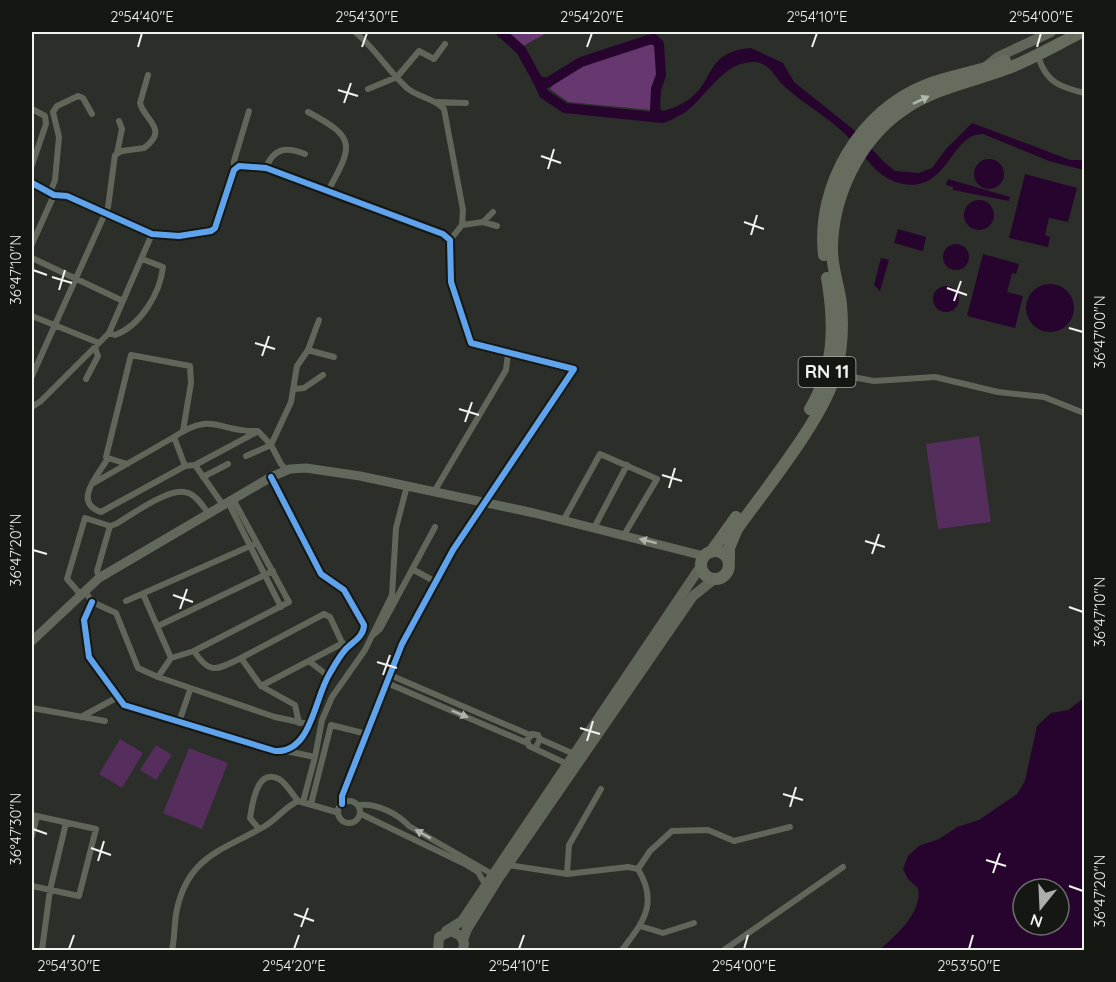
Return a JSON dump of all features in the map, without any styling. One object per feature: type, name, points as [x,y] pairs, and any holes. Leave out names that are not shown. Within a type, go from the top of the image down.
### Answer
[{"type":"highway","name":"RN 11","points":[[705,558],[805,418],[824,380],[833,340],[833,310],[825,261],[826,215],[848,163],[870,130],[893,102],[924,86],[985,67],[1069,32]]},
{"type":"highway","name":"RN 11","points":[[870,130],[936,93],[1011,67],[1082,32]]},
{"type":"highway","name":"RN 11","points":[[729,560],[729,548],[737,529],[813,419],[836,374],[842,340],[841,303],[832,250],[835,218],[848,163]]},
{"type":"highway","points":[[719,551],[729,560],[727,574],[713,580],[704,575],[705,558],[719,551]]},
{"type":"main road","name":"RN 11","points":[[985,67],[998,57],[1051,32]]},
{"type":"main road","name":"RN 11","points":[[1011,67],[1039,59],[1084,37]]},
{"type":"main road","points":[[32,641],[99,578],[208,513],[287,470],[306,468],[407,486],[624,535],[705,558]]},
{"type":"main road","name":"RN 11","points":[[446,931],[462,921],[705,558]]},
{"type":"main road","points":[[464,946],[467,929],[508,865],[693,596],[713,580]]},
{"type":"main road","points":[[437,949],[439,937],[446,931],[455,931],[464,946]]},
{"type":"street","points":[[355,32],[419,97],[437,102],[466,103]]},
{"type":"street","points":[[368,89],[397,77],[419,51],[434,59],[445,44]]},
{"type":"street","points":[[1039,59],[1044,74],[1049,79],[1084,93]]},
{"type":"street","points":[[117,153],[144,148],[154,135],[154,123],[140,103],[148,75]]},
{"type":"street","points":[[45,116],[53,112],[57,106],[78,96],[83,98],[92,114]]},
{"type":"street","points":[[336,812],[342,804],[342,796],[402,644],[453,550],[487,503],[574,369],[471,343],[451,282],[450,240],[462,225],[463,210],[447,116],[437,102]]},
{"type":"street","points":[[32,109],[45,116]]},
{"type":"street","points":[[32,183],[52,194],[67,196],[152,234],[178,236],[211,231],[215,228],[234,170],[234,161],[249,111]]},
{"type":"street","points":[[32,244],[52,194],[55,180],[59,137],[53,112]]},
{"type":"street","points":[[308,112],[343,134],[346,142],[345,159],[328,191]]},
{"type":"street","points":[[32,165],[46,124],[45,116]]},
{"type":"street","points":[[32,376],[111,196],[113,164],[122,129],[119,121]]},
{"type":"street","points":[[266,168],[269,160],[281,149],[291,148],[305,154]]},
{"type":"street","points":[[234,170],[239,166],[266,168],[443,234],[450,240]]},
{"type":"street","points":[[483,222],[493,212]]},
{"type":"street","points":[[462,225],[483,222],[497,226]]},
{"type":"street","points":[[32,407],[109,333],[152,234]]},
{"type":"street","points":[[32,258],[74,280],[123,301]]},
{"type":"street","points":[[109,333],[115,335],[127,330],[137,321],[160,280],[163,267],[142,259]]},
{"type":"street","points":[[32,316],[97,346]]},
{"type":"street","points":[[246,456],[271,445],[295,389],[297,366],[308,350],[319,320]]},
{"type":"street","points":[[86,379],[98,356],[97,346]]},
{"type":"street","points":[[308,350],[334,357]]},
{"type":"street","points":[[434,492],[506,370],[508,353]]},
{"type":"street","points":[[183,432],[191,383],[190,366],[133,354],[106,457],[108,458],[88,486],[90,503],[94,510],[101,512],[185,466],[195,465],[258,431]]},
{"type":"street","points":[[836,374],[874,381],[935,377],[998,392],[1044,397],[1084,413]]},
{"type":"street","points":[[295,389],[304,388],[322,375]]},
{"type":"street","points":[[88,486],[183,432],[213,422],[242,431],[258,431],[271,445],[281,464],[287,470]]},
{"type":"street","points":[[174,437],[185,466]]},
{"type":"street","points":[[563,521],[600,454],[657,479],[624,535]]},
{"type":"street","points":[[108,458],[127,464]]},
{"type":"street","points":[[203,477],[228,464]]},
{"type":"street","points":[[158,677],[171,658],[194,651],[289,602],[273,571],[228,502],[203,477],[195,465]]},
{"type":"street","points":[[594,528],[627,465]]},
{"type":"street","points":[[261,686],[360,637],[364,626],[344,590],[321,574],[272,477]]},
{"type":"street","points":[[172,951],[177,910],[196,868],[217,849],[260,829],[301,801],[315,757],[322,720],[332,697],[372,636],[392,595],[396,528],[407,486]]},
{"type":"street","points":[[99,578],[97,570],[110,526],[170,493],[183,491],[197,499],[208,513]]},
{"type":"street","points":[[110,526],[85,518],[83,520],[67,579],[92,602],[110,608],[116,613],[138,668],[190,690],[308,724]]},
{"type":"street","points":[[372,636],[380,629],[435,527]]},
{"type":"street","points":[[254,544],[264,576],[280,607]]},
{"type":"street","points":[[126,601],[254,544]]},
{"type":"street","points":[[412,569],[436,582]]},
{"type":"street","points":[[158,626],[273,571]]},
{"type":"street","points":[[143,594],[171,658]]},
{"type":"street","points":[[92,602],[84,620],[89,657],[124,705],[286,752],[315,757]]},
{"type":"street","points":[[194,651],[200,660],[212,669],[217,669],[324,614],[330,617],[344,646]]},
{"type":"street","points":[[286,752],[299,744],[328,676],[344,646]]},
{"type":"street","points":[[241,658],[261,686],[295,705],[299,723]]},
{"type":"street","points":[[309,661],[328,676]]},
{"type":"street","points":[[390,675],[530,735],[536,734],[540,739],[574,754]]},
{"type":"street","points":[[387,682],[527,742],[531,747],[536,747],[567,764]]},
{"type":"street","points":[[179,722],[190,690]]},
{"type":"street","points":[[433,693],[443,706]]},
{"type":"street","points":[[81,717],[118,697]]},
{"type":"street","points":[[32,708],[105,721]]},
{"type":"street","points":[[310,804],[331,725],[367,734]]},
{"type":"street","points":[[527,742],[530,735]]},
{"type":"street","points":[[536,747],[540,739]]},
{"type":"street","points":[[260,829],[250,818],[253,795],[262,782],[271,778],[280,780],[301,801],[336,812],[339,819],[345,822],[356,820],[362,814]]},
{"type":"street","points":[[567,874],[569,845],[601,789]]},
{"type":"street","points":[[342,804],[353,802],[373,806],[401,817],[409,826],[489,879]]},
{"type":"street","points":[[359,805],[362,814],[458,860],[489,879]]},
{"type":"street","points":[[32,836],[34,816],[96,829],[79,896],[32,886]]},
{"type":"street","points":[[42,951],[50,890],[66,823]]},
{"type":"street","points":[[638,869],[650,851],[672,831],[708,830],[734,841],[790,827]]},
{"type":"street","points":[[508,865],[567,874],[628,867],[638,869]]},
{"type":"street","points":[[724,951],[843,867]]},
{"type":"street","points":[[622,951],[640,927],[647,910],[648,896],[644,880],[638,869]]},
{"type":"street","points":[[640,927],[663,933],[694,923]]},
{"type":"shaded area","points":[[506,32],[544,32],[545,34],[523,46]]},
{"type":"shaded area","points":[[649,43],[654,46],[659,75],[651,110],[568,102],[550,89],[558,79],[581,64]]},
{"type":"shaded area","points":[[751,48],[783,63],[794,82],[854,130],[895,171],[919,173],[932,168],[946,149],[972,123],[1070,160],[1084,160],[1084,170],[1049,161],[983,134],[972,136],[963,143],[938,173],[928,181],[915,185],[899,183],[883,175],[839,128],[785,87],[765,65],[755,62],[741,64],[728,70],[686,112],[674,117],[662,118],[657,112],[673,108],[688,100],[697,92],[712,68],[725,55]]},
{"type":"shaded area","points":[[989,159],[1000,163],[1004,174],[1000,185],[989,189],[978,185],[974,174],[978,163]]},
{"type":"shaded area","points":[[1025,174],[1077,188],[1068,222],[1049,218],[1045,235],[1050,237],[1048,247],[1009,238]]},
{"type":"shaded area","points":[[948,179],[1010,197],[1009,201],[953,190],[953,187],[946,185]]},
{"type":"shaded area","points":[[979,200],[990,204],[994,215],[990,226],[979,230],[968,226],[964,215],[968,204]]},
{"type":"shaded area","points":[[898,229],[926,237],[923,251],[894,243]]},
{"type":"shaded area","points":[[956,244],[965,248],[969,257],[965,266],[956,270],[947,266],[943,257],[947,248]]},
{"type":"shaded area","points":[[983,254],[1019,264],[1016,274],[1012,273],[1007,292],[1023,296],[1015,328],[967,316]]},
{"type":"shaded area","points":[[881,258],[889,260],[880,291],[874,285]]},
{"type":"shaded area","points":[[1045,284],[1055,284],[1067,291],[1074,303],[1074,313],[1067,325],[1055,332],[1045,332],[1030,321],[1026,313],[1026,303],[1037,288]]},
{"type":"shaded area","points":[[946,286],[955,290],[959,299],[955,308],[946,312],[937,308],[933,299],[937,290]]},
{"type":"shaded area","points":[[979,436],[991,522],[938,529],[926,444]]},
{"type":"shaded area","points":[[1084,698],[1084,950],[879,950],[906,923],[916,906],[918,888],[908,879],[903,869],[908,856],[919,846],[939,839],[957,827],[979,820],[1017,794],[1025,781],[1037,726],[1051,713],[1068,710]]},
{"type":"shaded area","points":[[120,739],[143,753],[122,788],[99,774]]},
{"type":"shaded area","points":[[156,745],[172,755],[156,780],[140,770]]},
{"type":"shaded area","points":[[189,748],[228,763],[202,829],[163,813]]},
{"type":"waterway","points":[[501,32],[521,50],[538,81],[547,83],[581,62],[654,39],[659,44],[661,75],[656,89],[655,110],[662,118],[672,114]]},
{"type":"waterway","points":[[538,81],[544,94],[565,108],[662,118]]},
{"type":"cycle path","points":[[32,183],[54,195],[67,196],[152,234],[179,236],[211,231],[215,228],[234,170],[239,166],[266,168],[443,234],[450,240],[451,282],[471,343],[574,369],[453,550],[402,644],[342,796],[342,804]]},
{"type":"cycle path","points":[[92,602],[84,620],[89,657],[124,705],[275,751],[287,749],[297,743],[310,722],[330,673],[343,653],[360,636],[364,625],[344,590],[321,574],[271,477]]}]
